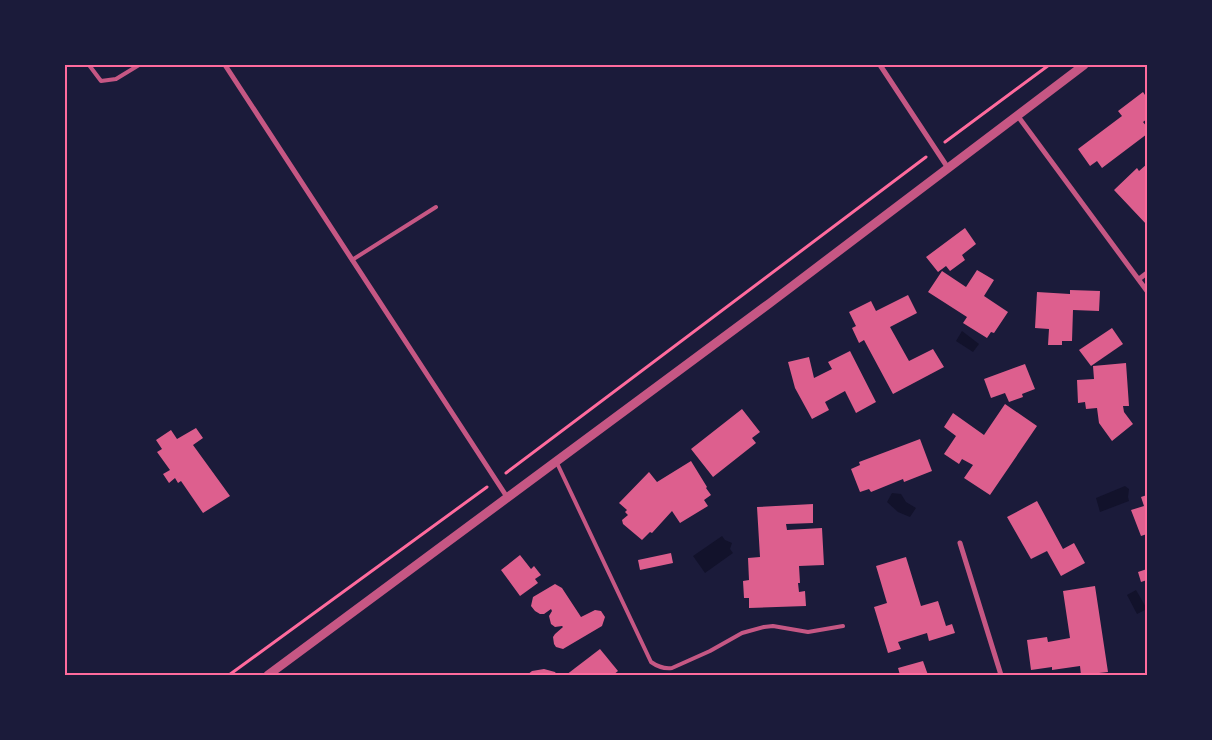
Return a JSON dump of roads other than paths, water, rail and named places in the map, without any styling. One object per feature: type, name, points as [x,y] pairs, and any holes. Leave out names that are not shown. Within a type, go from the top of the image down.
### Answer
[{"type":"street","points":[[225,65],[507,497]]},
{"type":"street","points":[[880,65],[948,169]]},
{"type":"street","points":[[268,675],[762,309],[1084,65]]},
{"type":"street","points":[[1017,115],[1147,291]]},
{"type":"street","points":[[1138,279],[1147,273]]},
{"type":"street","points":[[960,543],[1001,675]]},
{"type":"lane","points":[[89,65],[100,81],[116,79],[139,65]]},
{"type":"lane","points":[[352,260],[436,207]]},
{"type":"lane","points":[[556,461],[655,665],[672,668],[710,651],[742,633],[764,627],[818,632],[843,626]]}]
